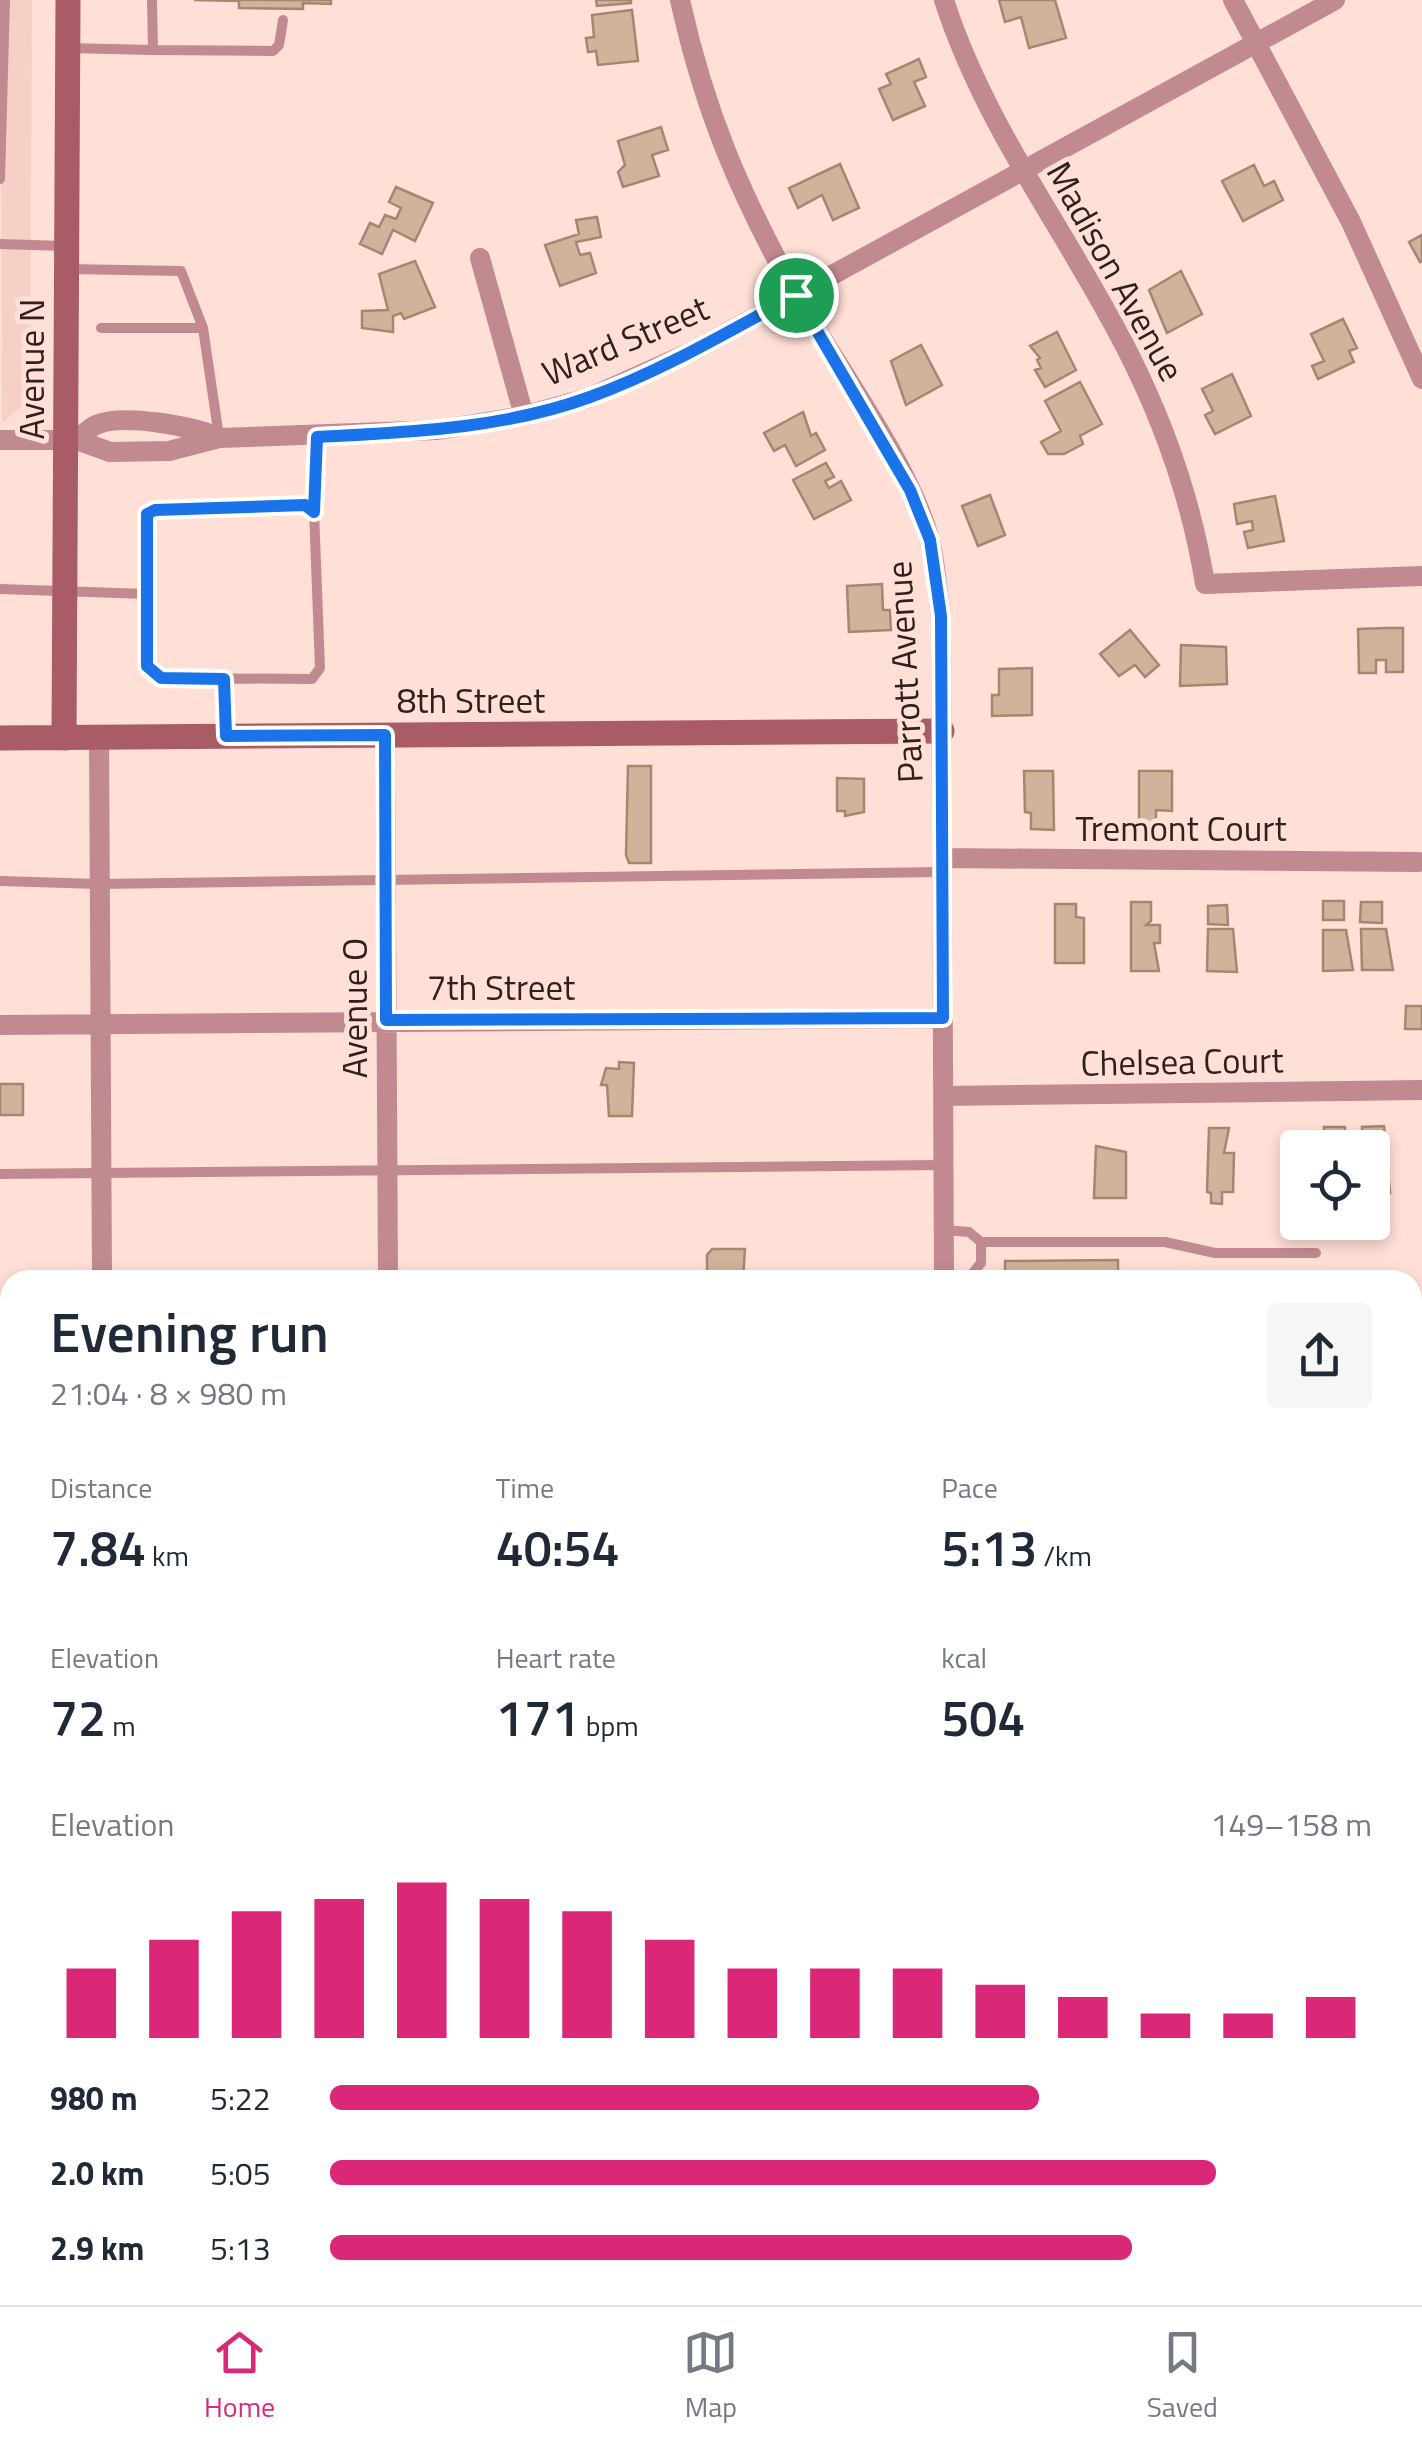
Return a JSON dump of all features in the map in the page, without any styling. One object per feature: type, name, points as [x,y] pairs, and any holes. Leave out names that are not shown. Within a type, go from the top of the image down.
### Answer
[{"type":"street","name":"Avenue N","points":[[64,738],[65,588],[72,440],[67,258],[68,0]]},
{"type":"street","name":"Parrott Avenue","points":[[680,0],[699,85],[735,179],[796,295],[910,490],[930,540],[941,616],[944,1270]]},
{"type":"street","name":"Madison Avenue","points":[[944,0],[970,72],[1128,350],[1178,469],[1205,584],[1422,576]]},
{"type":"street","points":[[1233,0],[1360,239],[1422,380]]},
{"type":"street","name":"Ward Street","points":[[0,440],[72,440],[98,423],[196,426],[219,438],[437,430],[524,416],[588,398],[655,370],[796,295],[1335,0]]},
{"type":"street","points":[[480,258],[524,416]]},
{"type":"street","name":"8th Street","points":[[0,738],[942,731]]},
{"type":"street","name":"Avenue O","points":[[385,735],[388,1270]]},
{"type":"street","points":[[99,737],[102,1270]]},
{"type":"street","name":"Tremont Court","points":[[942,865],[1419,862]]},
{"type":"street","name":"7th Street","points":[[0,1024],[943,1018]]},
{"type":"street","name":"Chelsea Court","points":[[943,1096],[1422,1090]]},
{"type":"lane","points":[[0,179],[5,0]]},
{"type":"lane","points":[[152,0],[152,50]]},
{"type":"lane","points":[[68,48],[273,52],[279,44],[283,20]]},
{"type":"lane","points":[[0,244],[67,258],[181,272],[203,328],[219,438]]},
{"type":"lane","points":[[101,328],[203,328]]},
{"type":"lane","points":[[314,512],[305,505],[155,510],[147,514],[147,666],[161,678],[312,680],[320,668],[314,512],[317,437]]},
{"type":"lane","points":[[0,588],[147,594]]},
{"type":"lane","points":[[224,679],[226,736]]},
{"type":"lane","points":[[0,881],[100,884],[386,880],[942,865]]},
{"type":"lane","points":[[0,1174],[944,1165]]},
{"type":"lane","points":[[944,1230],[969,1232],[981,1242],[1165,1242],[1216,1253],[1316,1253]]},
{"type":"lane","points":[[975,1270],[981,1263],[981,1242]]},
{"type":"shaded area","points":[[0,0],[32,0],[30,399],[2,423]]},
{"type":"building","points":[[194,0],[331,0],[331,4],[303,3],[303,9],[239,8],[239,1]]},
{"type":"building","points":[[596,0],[631,0],[631,3],[597,6]]},
{"type":"building","points":[[999,0],[1055,0],[1066,38],[1029,48],[1021,17],[1005,22]]},
{"type":"building","points":[[632,10],[638,61],[598,65],[596,51],[588,52],[586,38],[594,37],[592,15]]},
{"type":"building","points":[[919,59],[926,77],[914,82],[925,106],[893,120],[879,89],[891,84],[886,74]]},
{"type":"building","points":[[661,127],[668,150],[652,155],[659,176],[623,187],[618,172],[625,165],[618,141]]},
{"type":"building","points":[[840,164],[859,208],[833,220],[822,195],[798,208],[789,188]]},
{"type":"building","points":[[1254,165],[1264,186],[1274,181],[1283,200],[1243,221],[1222,181]]},
{"type":"building","points":[[396,187],[433,203],[415,241],[393,230],[382,254],[360,244],[370,223],[379,227],[385,215],[396,219],[401,208],[389,202]]},
{"type":"building","points":[[597,217],[601,237],[576,242],[580,255],[590,253],[596,273],[560,286],[545,245],[579,234],[576,220]]},
{"type":"building","points":[[1422,235],[1422,261],[1420,262],[1409,242]]},
{"type":"building","points":[[415,261],[435,307],[404,319],[401,313],[393,316],[393,332],[362,328],[362,311],[388,310],[379,274]]},
{"type":"building","points":[[1181,271],[1202,314],[1167,333],[1149,290]]},
{"type":"building","points":[[1343,319],[1357,348],[1349,351],[1354,362],[1318,379],[1312,366],[1324,361],[1311,334]]},
{"type":"building","points":[[1057,332],[1076,370],[1045,387],[1035,370],[1041,368],[1037,360],[1040,358],[1030,346]]},
{"type":"building","points":[[921,345],[942,385],[906,405],[891,361]]},
{"type":"building","points":[[1232,374],[1251,416],[1215,434],[1205,415],[1213,411],[1202,389]]},
{"type":"building","points":[[1080,382],[1102,424],[1080,436],[1083,444],[1064,454],[1048,454],[1041,442],[1061,431],[1045,401]]},
{"type":"building","points":[[803,412],[811,436],[816,433],[825,450],[796,466],[785,445],[774,451],[764,433]]},
{"type":"building","points":[[826,463],[834,477],[825,481],[829,488],[841,481],[851,500],[814,519],[793,480]]},
{"type":"building","points":[[990,495],[1005,535],[978,546],[962,506]]},
{"type":"building","points":[[1275,496],[1284,541],[1248,548],[1244,532],[1253,530],[1252,521],[1237,524],[1234,504]]},
{"type":"building","points":[[882,584],[883,610],[890,610],[891,630],[849,632],[847,586]]},
{"type":"building","points":[[1403,628],[1403,672],[1386,672],[1386,660],[1376,660],[1376,673],[1359,673],[1358,629]]},
{"type":"building","points":[[1130,630],[1159,665],[1145,677],[1135,665],[1119,676],[1100,654]]},
{"type":"building","points":[[1181,645],[1226,647],[1227,684],[1180,686]]},
{"type":"building","points":[[1032,668],[1032,715],[992,716],[992,695],[999,695],[999,669]]},
{"type":"building","points":[[628,766],[651,766],[651,863],[629,863],[626,855]]},
{"type":"building","points":[[1024,771],[1053,771],[1054,830],[1031,829],[1031,813],[1025,812]]},
{"type":"building","points":[[1139,771],[1172,771],[1172,811],[1156,810],[1156,833],[1139,833]]},
{"type":"building","points":[[837,778],[864,779],[864,812],[845,816],[845,811],[837,811]]},
{"type":"building","points":[[1323,901],[1344,901],[1344,920],[1323,920]]},
{"type":"building","points":[[1131,902],[1151,902],[1151,921],[1146,925],[1160,925],[1160,943],[1154,943],[1159,971],[1131,971]]},
{"type":"building","points":[[1361,902],[1382,902],[1382,923],[1360,922]]},
{"type":"building","points":[[1055,904],[1076,904],[1076,917],[1084,918],[1084,963],[1055,963]]},
{"type":"building","points":[[1227,905],[1228,925],[1208,924],[1208,906]]},
{"type":"building","points":[[1208,929],[1233,929],[1237,972],[1207,971]]},
{"type":"building","points":[[1361,929],[1386,929],[1393,970],[1362,970]]},
{"type":"building","points":[[1323,930],[1346,930],[1353,970],[1323,971]]},
{"type":"building","points":[[1406,1006],[1422,1006],[1422,1029],[1405,1029]]},
{"type":"building","points":[[619,1062],[634,1063],[632,1116],[609,1116],[607,1085],[601,1085],[606,1068],[619,1069]]},
{"type":"building","points":[[0,1084],[23,1084],[23,1115],[0,1115]]},
{"type":"building","points":[[1384,1126],[1384,1130],[1362,1130]]},
{"type":"building","points":[[1324,1127],[1345,1127],[1345,1130]]},
{"type":"building","points":[[1209,1128],[1229,1128],[1224,1153],[1234,1153],[1233,1192],[1222,1192],[1222,1204],[1211,1203],[1211,1193],[1207,1192]]},
{"type":"building","points":[[1096,1146],[1126,1152],[1126,1198],[1094,1198]]},
{"type":"building","points":[[712,1249],[745,1249],[744,1270],[707,1270],[707,1255]]},
{"type":"building","points":[[1118,1260],[1118,1270],[1005,1270],[1005,1261]]},
{"type":"route","points":[[796,295],[910,490],[930,540],[941,616],[943,1018],[386,1020],[385,735],[226,736],[224,679],[161,678],[147,666],[147,514],[155,510],[305,505],[314,512],[317,437],[437,430],[524,416],[588,398],[655,370],[796,295]]}]
